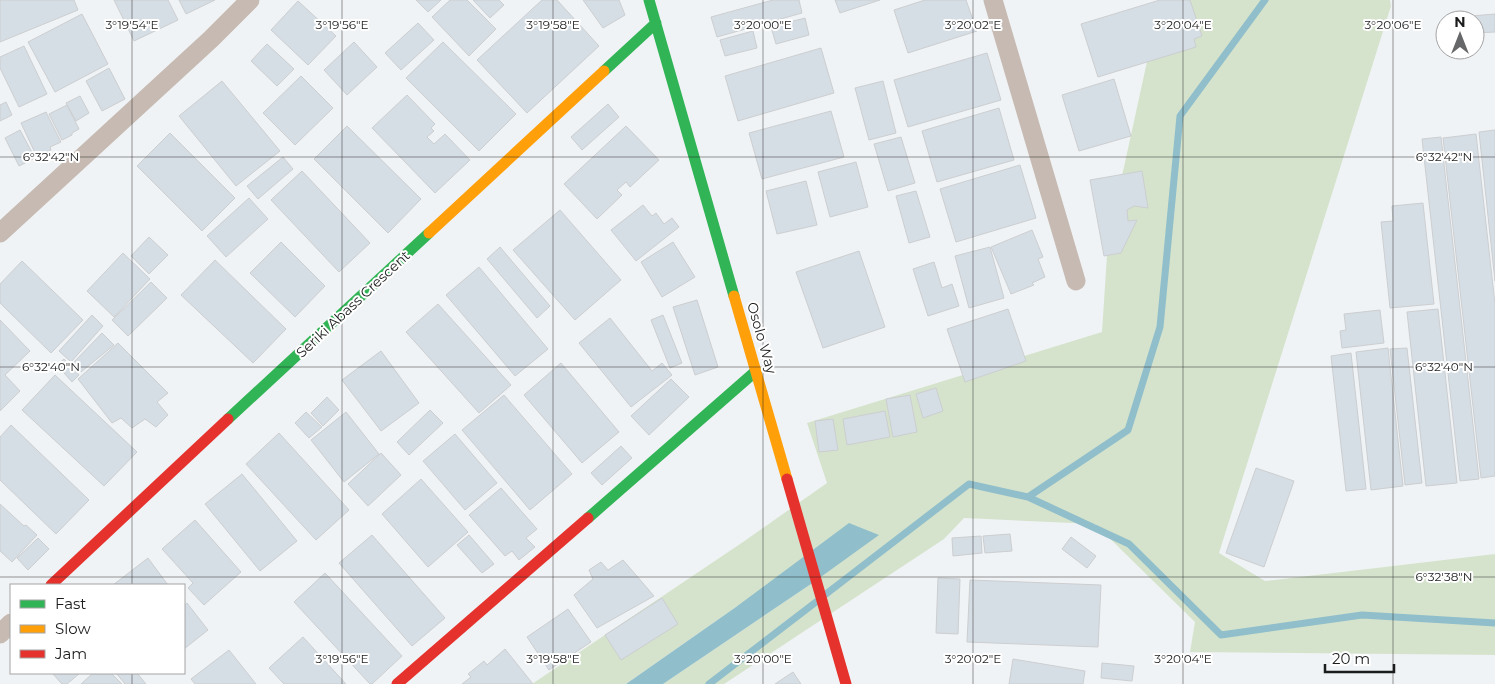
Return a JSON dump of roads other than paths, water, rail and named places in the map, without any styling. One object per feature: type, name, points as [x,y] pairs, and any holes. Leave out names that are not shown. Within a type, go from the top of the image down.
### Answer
[{"type":"street","points":[[0,233],[211,39],[250,0]]},
{"type":"street","name":"Osolo Way","points":[[649,0],[846,684]]},
{"type":"street","points":[[993,0],[1076,281]]},
{"type":"street","name":"Seriki Abass Crescent","points":[[52,584],[656,23]]},
{"type":"street","points":[[397,684],[756,371]]},
{"type":"street","points":[[0,634],[10,624]]},
{"type":"water","points":[[849,523],[879,535],[811,584],[663,684],[626,684],[736,607]]},
{"type":"waterway","points":[[1028,497],[1128,430],[1160,327],[1180,116],[1265,0]]},
{"type":"waterway","points":[[826,594],[969,484],[1028,497],[1129,544],[1221,635],[1362,615],[1495,623]]},
{"type":"waterway","points":[[709,684],[816,602]]}]
